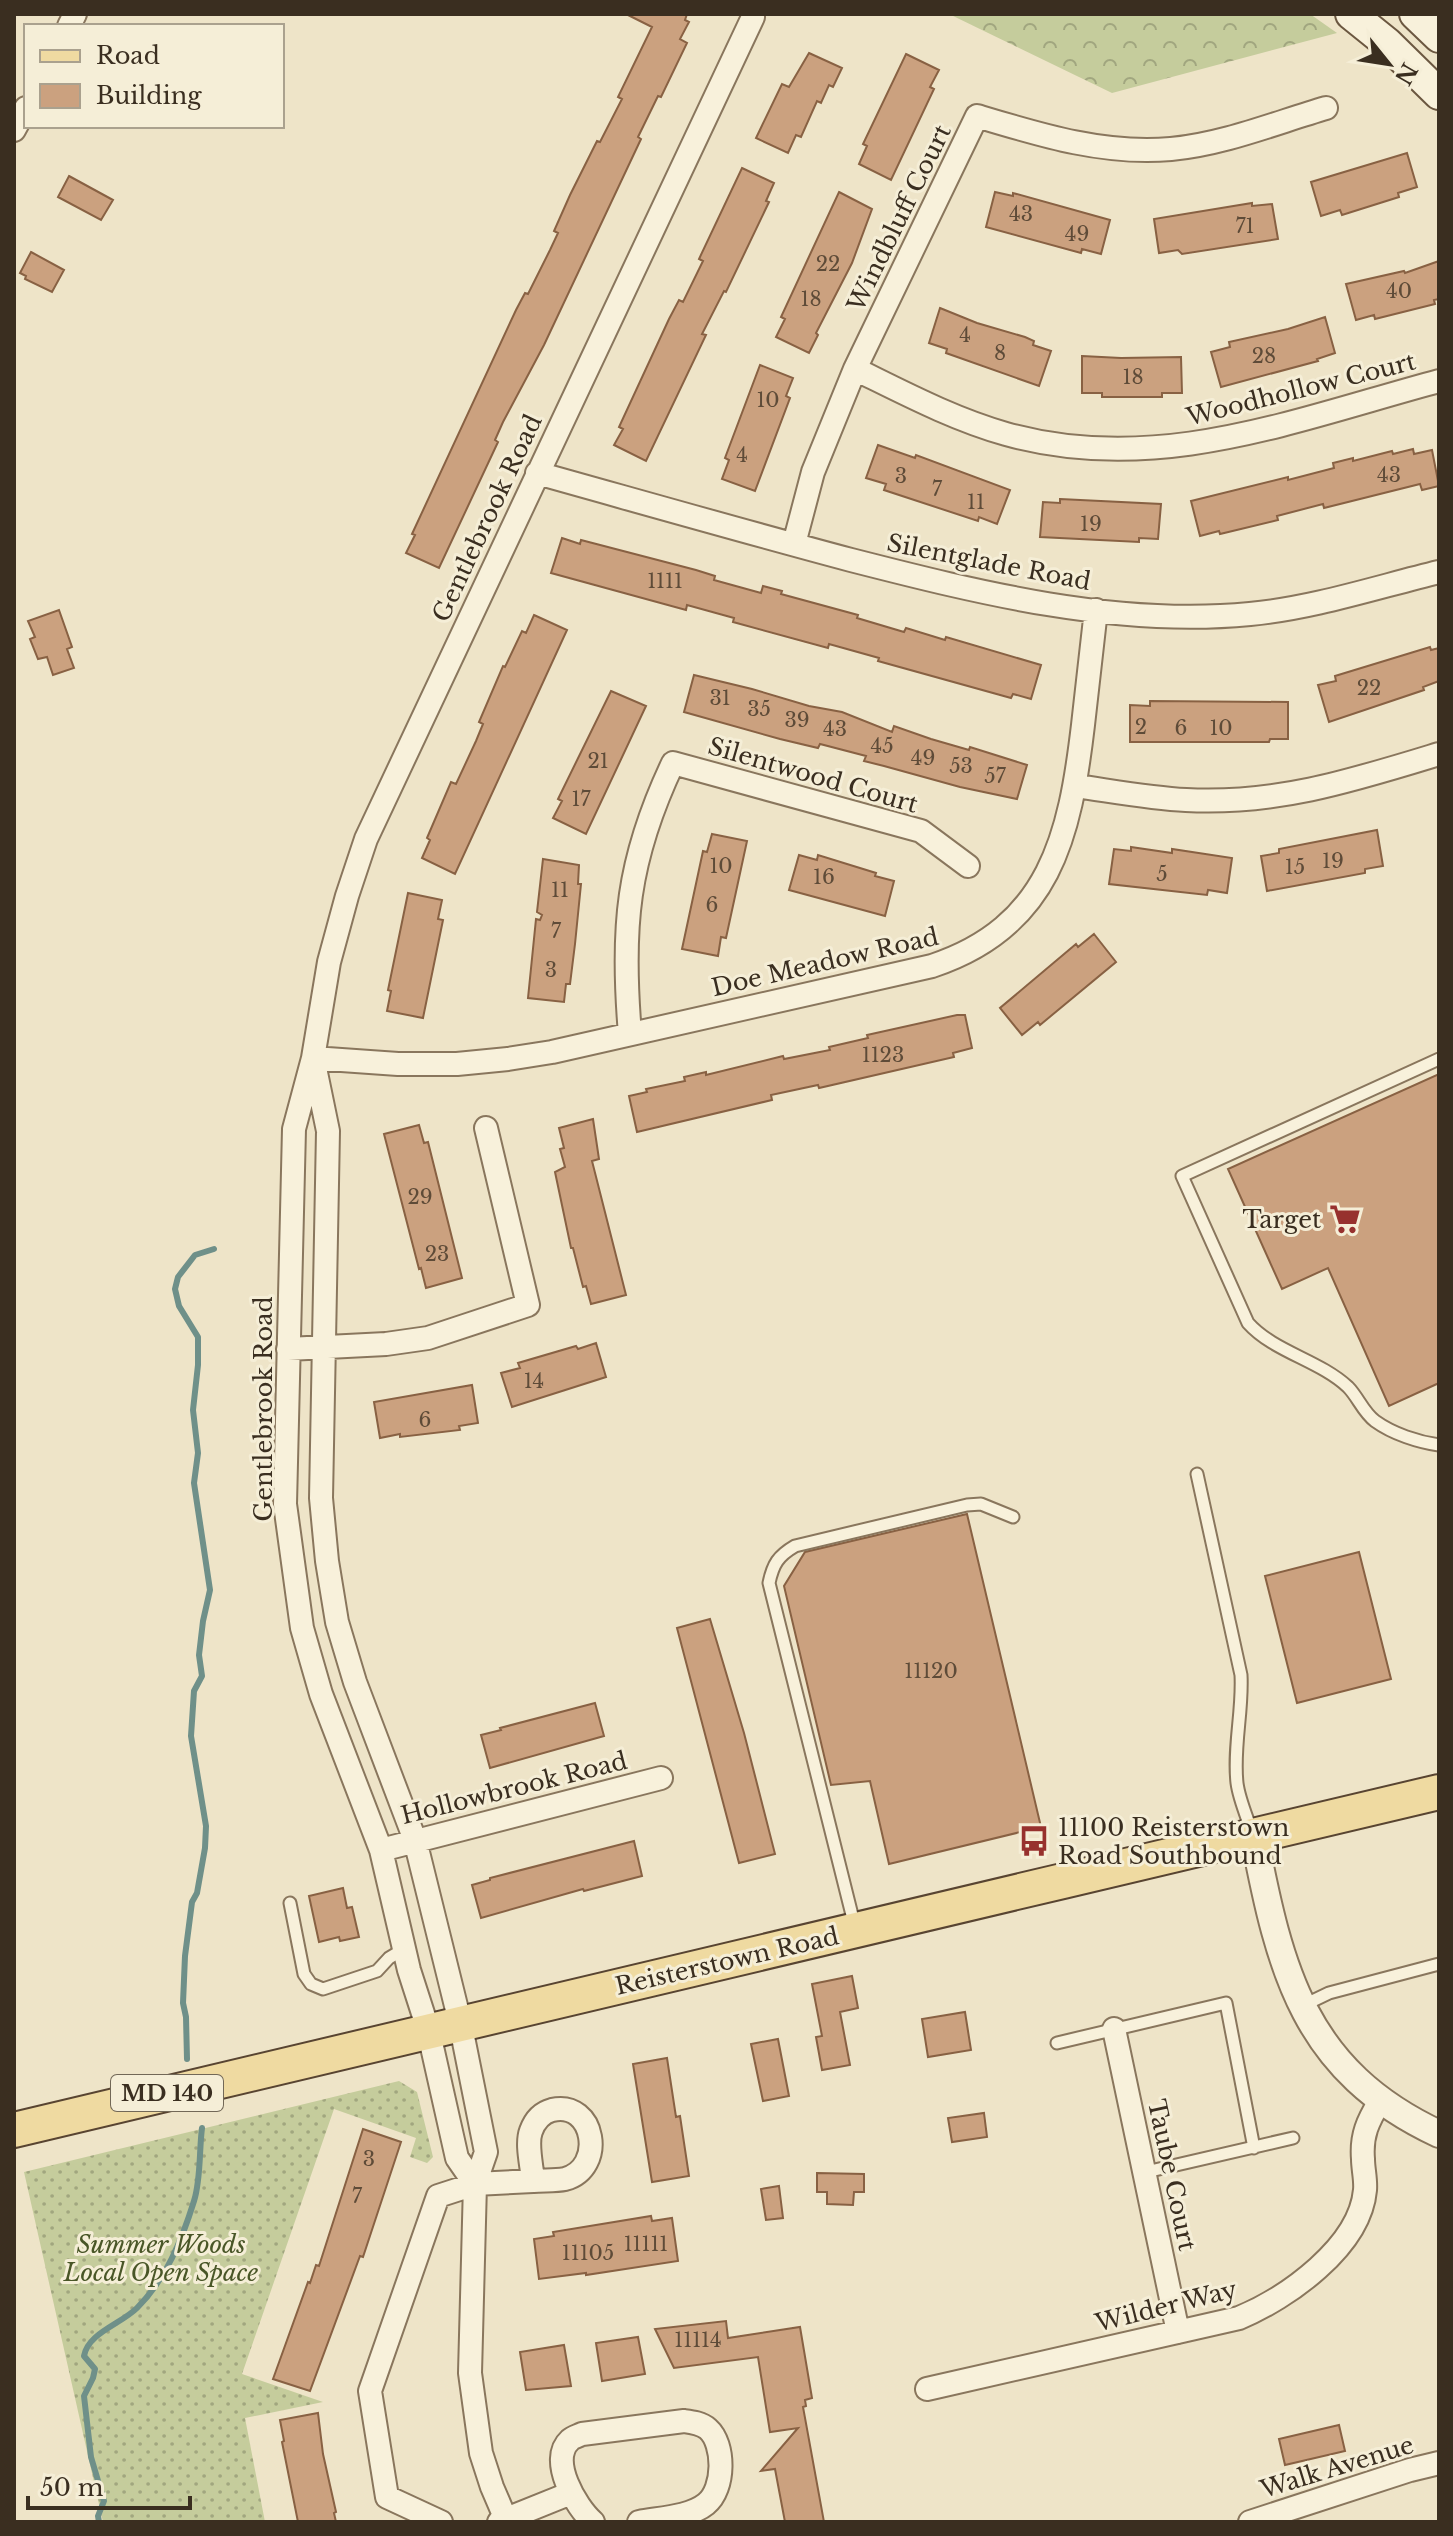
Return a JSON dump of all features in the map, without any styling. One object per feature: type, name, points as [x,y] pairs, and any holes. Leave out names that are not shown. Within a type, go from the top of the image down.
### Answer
[{"type":"main road","points":[[1351,14],[1387,43],[1439,94]]},
{"type":"main road","points":[[1415,14],[1439,37]]},
{"type":"main road","name":"Reisterstown Road","points":[[14,2130],[1439,1792]]},
{"type":"street","name":"Gentlebrook Road","points":[[444,2026],[404,1949],[381,1850],[321,1694],[302,1628],[285,1504],[294,1129],[313,1058],[329,962],[366,839],[753,17]]},
{"type":"street","name":"Windbluff Court","points":[[794,544],[813,472],[855,369],[977,116],[1081,145],[1129,150],[1171,149],[1218,141],[1326,108]]},
{"type":"street","points":[[14,130],[24,112]]},
{"type":"street","name":"Woodhollow Court","points":[[855,369],[966,421],[1061,446],[1105,450],[1142,450],[1231,438],[1439,381]]},
{"type":"street","name":"Silentglade Road","points":[[537,473],[949,585],[1021,600],[1096,610],[1187,617],[1252,614],[1318,602],[1439,572]]},
{"type":"street","name":"Doe Meadow Road","points":[[313,1058],[398,1064],[457,1064],[552,1052],[932,966],[973,950],[1009,924],[1028,903],[1064,836],[1076,786],[1096,610]]},
{"type":"street","points":[[1076,786],[1185,800],[1236,800],[1338,785],[1439,754]]},
{"type":"street","name":"Silentwood Court","points":[[630,1034],[625,941],[632,884],[639,847],[673,763],[921,831],[968,866]]},
{"type":"street","name":"Gentlebrook Road","points":[[313,1058],[328,1131],[321,1498],[327,1561],[337,1622],[355,1682],[415,1840],[444,2026]]},
{"type":"street","points":[[288,1349],[386,1344],[428,1338],[528,1305],[486,1128]]},
{"type":"street","name":"Hollowbrook Road","points":[[381,1850],[661,1778]]},
{"type":"street","points":[[1254,1836],[1281,1958],[1301,2007],[1338,2062],[1380,2101],[1439,2134]]},
{"type":"street","points":[[444,2026],[457,2158],[475,2184]]},
{"type":"street","points":[[444,2026],[486,2152],[475,2184],[470,2373],[481,2453],[504,2521],[571,2493]]},
{"type":"street","name":"Taube Court","points":[[1114,2029],[1178,2332]]},
{"type":"street","name":"Wilder Way","points":[[927,2389],[1239,2318],[1267,2306],[1296,2286],[1339,2246],[1356,2220],[1365,2187],[1362,2139],[1366,2124],[1380,2101]]},
{"type":"street","points":[[441,2522],[387,2497],[370,2391],[438,2196],[475,2184],[533,2181]]},
{"type":"street","points":[[593,2522],[571,2493],[562,2463],[570,2440],[582,2434],[684,2421],[698,2423],[708,2429],[717,2442],[722,2481],[716,2493],[708,2503],[696,2510],[639,2522]]},
{"type":"street","name":"Walk Avenue","points":[[1250,2522],[1439,2463]]},
{"type":"lane","points":[[1439,1059],[1182,1176],[1248,1323],[1259,1335],[1349,1388],[1374,1420],[1416,1440],[1439,1445]]},
{"type":"lane","points":[[1197,1474],[1241,1675],[1243,1699],[1236,1759],[1237,1787],[1254,1836]]},
{"type":"lane","points":[[856,1931],[769,1583],[773,1567],[780,1555],[795,1546],[967,1505],[981,1504],[1013,1517]]},
{"type":"lane","points":[[290,1903],[304,1974],[311,1984],[323,1989],[377,1971],[389,1958],[404,1949]]},
{"type":"lane","points":[[1301,2007],[1329,1993],[1439,1964]]},
{"type":"lane","points":[[1057,2043],[1226,2003],[1254,2148]]},
{"type":"lane","points":[[1146,2172],[1293,2138]]},
{"type":"green space","points":[[949,14],[1310,14],[1337,33],[1112,93]]},
{"type":"green space","name":"Summer Woods Local Open Space","points":[[399,2081],[417,2092],[433,2157],[427,2163],[410,2157],[416,2138],[334,2109],[242,2374],[323,2402],[245,2418],[265,2522],[103,2522],[24,2172]]},
{"type":"building","points":[[626,14],[687,14],[685,20],[689,22],[680,39],[687,43],[638,137],[641,139],[544,345],[503,422],[495,440],[498,442],[439,568],[406,553],[415,535],[412,534],[516,310],[525,293],[528,294],[558,233],[554,231],[570,195],[622,99],[618,97],[652,27]]},
{"type":"building","points":[[809,53],[842,68],[833,87],[829,85],[821,103],[817,101],[801,137],[796,135],[788,153],[756,138],[782,84],[789,87]]},
{"type":"building","points":[[906,54],[939,70],[930,87],[934,89],[891,180],[859,164],[867,146],[863,144]]},
{"type":"building","points":[[1407,153],[1417,187],[1398,193],[1399,197],[1342,215],[1340,210],[1321,216],[1311,182]]},
{"type":"building","points":[[742,168],[774,183],[766,201],[769,202],[702,334],[706,335],[646,461],[614,445],[623,429],[619,427],[669,319],[679,300],[683,302],[703,261],[699,259]]},
{"type":"building","points":[[69,176],[113,200],[101,220],[58,197]]},
{"type":"building","points":[[839,192],[872,209],[852,263],[809,353],[776,337],[785,319],[781,317]]},
{"type":"building","points":[[995,192],[1013,196],[1013,193],[1110,220],[1101,254],[1082,249],[1081,253],[986,227]]},
{"type":"building","points":[[1252,203],[1252,206],[1272,204],[1278,239],[1182,254],[1178,250],[1159,253],[1154,219]]},
{"type":"building","points":[[31,252],[64,270],[52,292],[25,279],[26,276],[20,273]]},
{"type":"building","points":[[1439,261],[1439,299],[1434,300],[1435,304],[1375,319],[1374,315],[1356,320],[1346,284],[1405,273]]},
{"type":"building","points":[[940,308],[1025,337],[1034,341],[1033,345],[1051,351],[1039,386],[946,353],[947,349],[929,343]]},
{"type":"building","points":[[1325,317],[1335,353],[1318,361],[1221,387],[1211,352],[1230,347],[1229,342]]},
{"type":"building","points":[[1082,356],[1181,357],[1182,393],[1162,393],[1162,397],[1102,397],[1102,393],[1082,393]]},
{"type":"building","points":[[760,365],[793,378],[786,396],[790,398],[755,491],[722,479],[729,460],[725,458]]},
{"type":"building","points":[[878,445],[915,458],[916,455],[1010,490],[997,524],[979,517],[978,521],[884,490],[886,484],[866,478]]},
{"type":"building","points":[[1413,449],[1414,454],[1432,450],[1439,486],[1422,490],[1420,484],[1324,508],[1323,504],[1277,516],[1278,520],[1200,536],[1191,501],[1334,468],[1333,463],[1353,458],[1353,461]]},
{"type":"building","points":[[1060,499],[1161,504],[1158,539],[1139,538],[1139,542],[1040,537],[1043,502],[1060,503]]},
{"type":"building","points":[[562,538],[580,544],[581,540],[696,570],[715,576],[714,580],[761,593],[763,586],[782,591],[781,594],[858,615],[857,618],[904,632],[906,628],[945,640],[946,637],[1041,665],[1031,699],[1013,694],[1011,698],[829,644],[828,648],[733,622],[734,618],[687,605],[686,610],[551,573]]},
{"type":"building","points":[[59,610],[72,647],[67,649],[74,668],[53,675],[47,657],[38,659],[30,639],[35,637],[28,621]]},
{"type":"building","points":[[534,615],[567,630],[455,874],[422,858],[430,840],[427,838],[451,782],[456,784],[476,741],[483,724],[479,722],[503,666],[522,631],[526,633]]},
{"type":"building","points":[[1430,647],[1431,650],[1439,648],[1439,681],[1423,687],[1424,690],[1329,722],[1318,685],[1336,681],[1335,676]]},
{"type":"building","points":[[694,675],[842,712],[892,732],[894,726],[1027,765],[1017,799],[864,761],[866,756],[820,744],[818,748],[780,739],[684,712]]},
{"type":"building","points":[[611,691],[646,706],[586,834],[553,818],[562,801],[558,799]]},
{"type":"building","points":[[1150,701],[1288,702],[1288,739],[1270,739],[1269,742],[1130,742],[1130,705],[1150,706]]},
{"type":"building","points":[[1377,830],[1383,866],[1365,869],[1365,873],[1267,891],[1261,856],[1279,853],[1279,849]]},
{"type":"building","points":[[712,834],[747,841],[726,938],[721,937],[718,956],[682,949],[703,851],[707,852]]},
{"type":"building","points":[[1131,847],[1172,853],[1172,849],[1232,858],[1227,893],[1208,890],[1207,895],[1109,884],[1114,849],[1131,851]]},
{"type":"building","points":[[799,855],[817,860],[818,855],[894,881],[885,916],[789,890]]},
{"type":"building","points":[[543,859],[579,865],[578,884],[581,884],[575,944],[570,984],[566,984],[564,1002],[528,998],[536,919],[540,920],[542,915],[537,912]]},
{"type":"building","points":[[408,893],[442,900],[438,919],[443,920],[423,1018],[387,1011],[391,991],[388,990]]},
{"type":"building","points":[[1094,934],[1116,962],[1040,1025],[1038,1022],[1022,1035],[1000,1008],[1076,944],[1078,947]]},
{"type":"building","points":[[965,1015],[972,1048],[953,1053],[954,1057],[819,1088],[818,1085],[771,1095],[772,1100],[637,1132],[629,1096],[647,1092],[646,1089],[685,1081],[684,1077],[706,1072],[706,1075],[783,1056],[784,1059],[830,1050],[829,1047],[868,1038],[867,1035]]},
{"type":"building","name":"Target","points":[[1439,1074],[1439,1383],[1389,1406],[1328,1268],[1282,1289],[1228,1169]]},
{"type":"building","points":[[593,1119],[599,1159],[592,1161],[626,1295],[591,1304],[571,1248],[555,1172],[565,1167],[559,1128]]},
{"type":"building","points":[[419,1125],[424,1143],[428,1142],[462,1278],[426,1288],[384,1134]]},
{"type":"building","points":[[596,1343],[606,1377],[512,1407],[501,1373],[520,1368],[518,1363]]},
{"type":"building","points":[[472,1385],[478,1423],[459,1426],[460,1430],[380,1438],[374,1402]]},
{"type":"building","points":[[967,1514],[1041,1827],[889,1864],[870,1781],[831,1785],[784,1586],[805,1552]]},
{"type":"building","points":[[1359,1552],[1391,1679],[1297,1703],[1265,1576]]},
{"type":"building","points":[[710,1619],[775,1854],[739,1863],[677,1628]]},
{"type":"building","points":[[595,1703],[604,1736],[490,1768],[481,1735]]},
{"type":"building","points":[[634,1841],[642,1876],[481,1918],[472,1885]]},
{"type":"building","points":[[343,1888],[347,1908],[352,1907],[359,1937],[340,1941],[339,1937],[319,1942],[309,1896]]},
{"type":"building","points":[[852,1976],[858,2008],[840,2012],[850,2065],[822,2070],[816,2037],[822,2036],[812,1984]]},
{"type":"building","points":[[965,2012],[971,2050],[928,2057],[922,2019]]},
{"type":"building","points":[[778,2039],[789,2096],[763,2101],[751,2044]]},
{"type":"building","points":[[667,2058],[689,2176],[652,2182],[633,2064]]},
{"type":"building","points":[[984,2113],[987,2137],[952,2142],[948,2118]]},
{"type":"building","points":[[363,2129],[401,2142],[363,2257],[360,2256],[310,2391],[273,2379],[308,2282],[316,2265],[319,2266]]},
{"type":"building","points":[[817,2173],[864,2174],[864,2192],[854,2192],[853,2205],[827,2204],[827,2192],[817,2192]]},
{"type":"building","points":[[779,2186],[783,2218],[766,2220],[761,2189]]},
{"type":"building","points":[[651,2216],[652,2221],[672,2218],[678,2261],[539,2279],[534,2239],[554,2236],[553,2232]]},
{"type":"building","points":[[726,2321],[728,2338],[800,2327],[812,2398],[805,2400],[806,2406],[803,2407],[824,2522],[785,2522],[775,2469],[761,2471],[798,2428],[770,2432],[758,2357],[674,2368],[655,2329]]},
{"type":"building","points":[[638,2337],[645,2374],[602,2381],[596,2343]]},
{"type":"building","points":[[564,2345],[571,2386],[526,2390],[520,2352]]},
{"type":"building","points":[[318,2413],[336,2522],[298,2522],[280,2420]]},
{"type":"building","points":[[1339,2425],[1345,2451],[1285,2465],[1279,2439]]},
{"type":"waterway","points":[[187,2059],[183,2003],[185,1956],[192,1902],[197,1893],[205,1848],[206,1826],[191,1736],[194,1691],[202,1676],[199,1655],[210,1590],[194,1483],[198,1453],[193,1410],[198,1337],[179,1306],[175,1289],[178,1277],[195,1255],[214,1249]]},
{"type":"waterway","points":[[99,2522],[104,2501],[91,2457],[84,2396],[95,2369],[84,2356],[92,2341],[130,2314],[147,2297],[172,2258],[196,2192],[202,2128]]},
{"type":"place","name":"Target","points":[[1345,1219]]},
{"type":"place","name":"11100 Reisterstown Road Southbound","points":[[1034,1841]]}]
